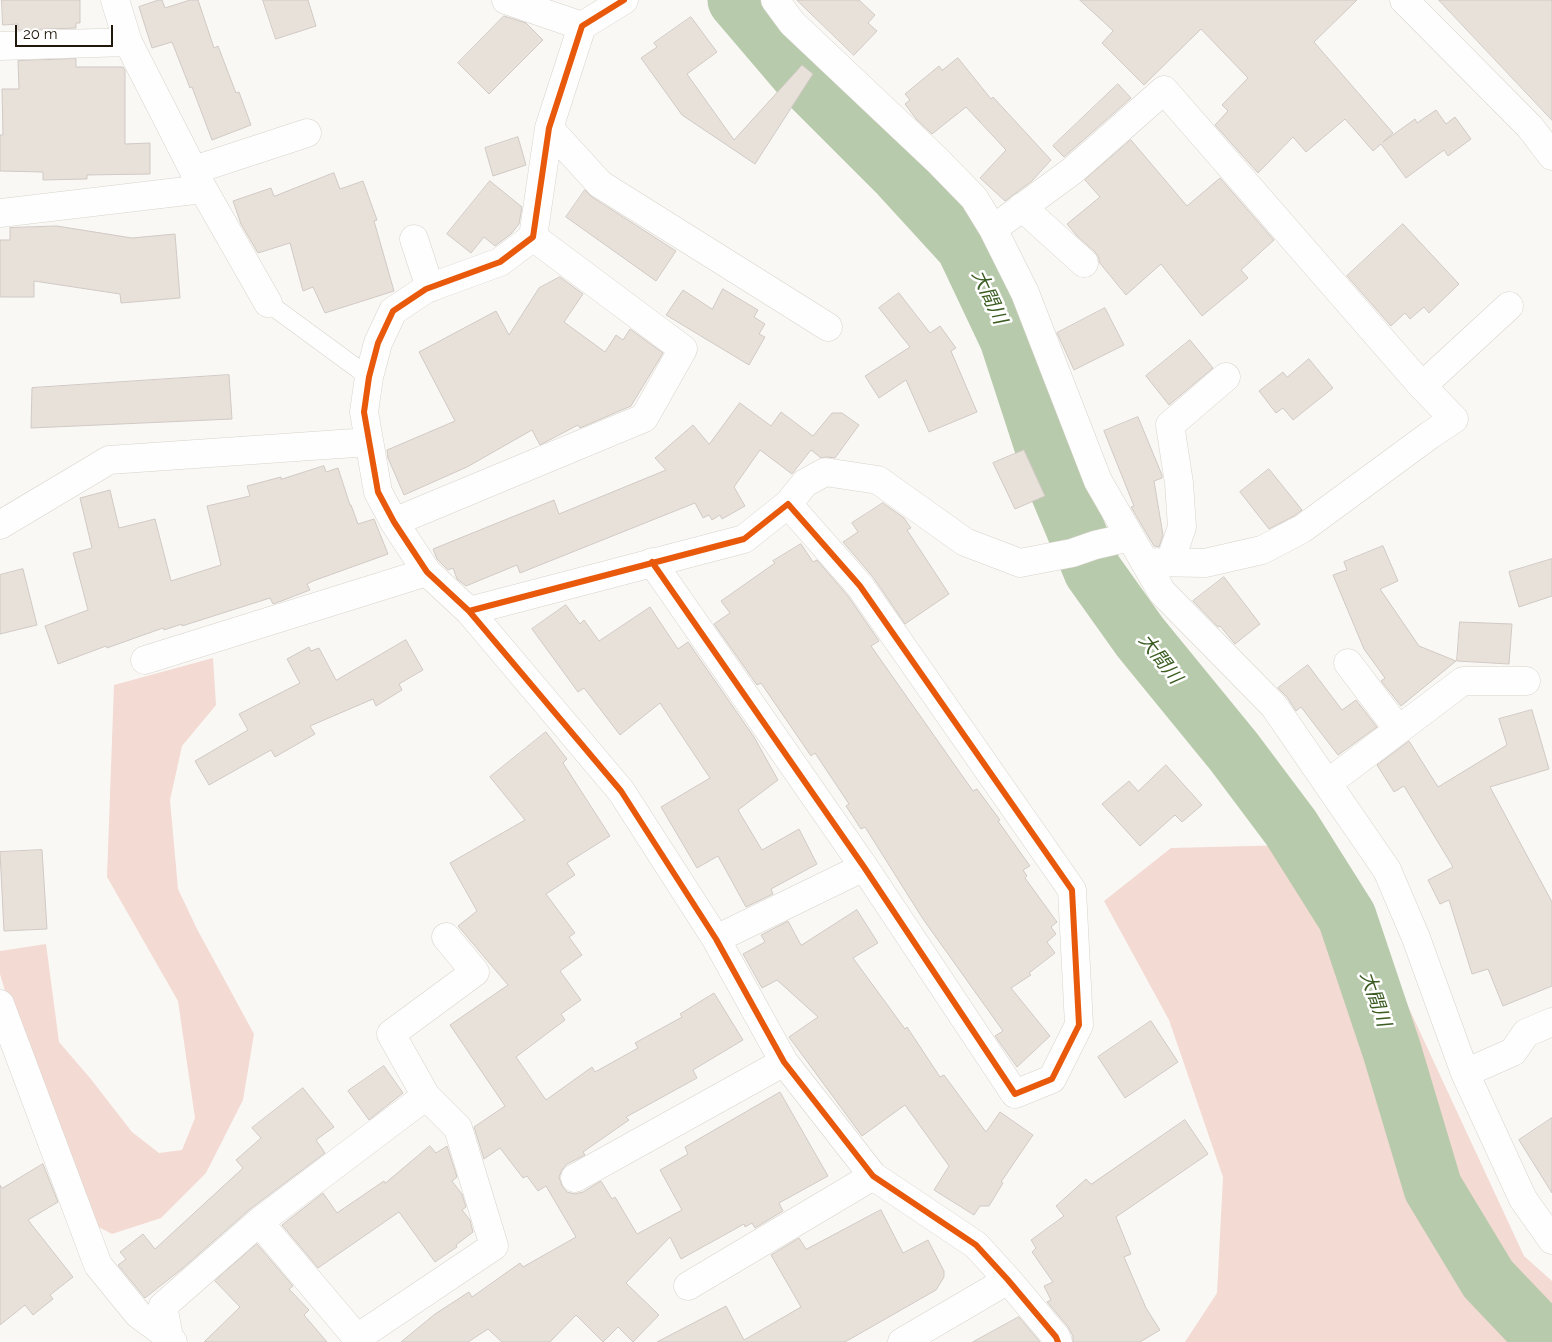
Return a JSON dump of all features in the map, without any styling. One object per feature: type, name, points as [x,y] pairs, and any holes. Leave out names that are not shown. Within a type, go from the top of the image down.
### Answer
[{"type":"street","points":[[115,0],[128,42],[198,180],[268,303]]},
{"type":"street","points":[[506,0],[582,26]]},
{"type":"street","points":[[624,0],[582,26],[549,128],[533,237],[500,262],[430,288],[393,311],[378,343],[369,377],[364,412],[378,492],[394,522],[427,572],[469,611],[621,791],[716,939],[784,1062],[872,1176],[976,1245],[1008,1280],[1058,1342]]},
{"type":"street","points":[[775,0],[792,22],[937,160],[974,198],[993,228],[1025,293],[1098,481],[1130,537],[1158,562],[1205,563],[1262,550],[1302,529],[1454,419],[1422,386],[1164,90],[1072,172],[993,228]]},
{"type":"street","points":[[1404,0],[1541,123],[1552,156]]},
{"type":"street","points":[[0,46],[128,42]]},
{"type":"street","points":[[549,128],[600,184],[828,327]]},
{"type":"street","points":[[0,213],[198,180],[308,133]]},
{"type":"street","points":[[1022,207],[1084,263]]},
{"type":"street","points":[[394,522],[644,418],[684,349],[533,237]]},
{"type":"street","points":[[414,239],[430,288]]},
{"type":"street","points":[[1422,386],[1509,306]]},
{"type":"street","points":[[1226,377],[1170,425],[1179,483],[1182,527],[1158,562],[1162,592],[1274,706],[1387,870],[1416,938],[1465,1073],[1523,1198],[1552,1240]]},
{"type":"street","points":[[0,525],[109,460],[369,442]]},
{"type":"street","points":[[469,611],[744,539],[788,504],[805,483],[825,472],[878,480],[964,542],[1020,563],[1130,537]]},
{"type":"street","points":[[652,562],[864,867],[1015,1094],[1052,1079],[1079,1025],[1072,890],[860,586],[788,504]]},
{"type":"street","points":[[146,660],[427,572]]},
{"type":"street","points":[[1348,663],[1398,729]]},
{"type":"street","points":[[1328,783],[1463,681],[1526,681]]},
{"type":"street","points":[[716,939],[864,867]]},
{"type":"street","points":[[259,1222],[357,1338],[494,1246],[458,1128],[426,1096],[391,1034],[474,972],[446,937]]},
{"type":"street","points":[[0,1004],[98,1265],[138,1314],[171,1340]]},
{"type":"street","points":[[1465,1073],[1513,1052],[1526,1033],[1552,1022]]},
{"type":"street","points":[[575,1178],[784,1062]]},
{"type":"street","points":[[171,1340],[163,1306],[259,1222],[426,1096]]},
{"type":"street","points":[[688,1286],[872,1176]]},
{"type":"street","points":[[902,1342],[1008,1280]]},
{"type":"lane","points":[[268,303],[369,377]]},
{"type":"shaded area","points":[[213,658],[216,705],[182,746],[170,800],[178,889],[197,929],[254,1034],[243,1100],[206,1173],[161,1218],[112,1234],[87,1221],[42,1115],[0,974],[0,951],[46,944],[59,1042],[132,1132],[159,1153],[182,1150],[195,1118],[178,1001],[107,877],[114,685]]},
{"type":"shaded area","points":[[1289,845],[1342,864],[1524,1256],[1552,1281],[1552,1342],[1185,1342],[1217,1293],[1223,1177],[1169,1020],[1104,901],[1171,848]]},
{"type":"building","points":[[2,0],[80,0],[80,23],[76,23],[76,28],[18,30],[18,24],[3,25]]},
{"type":"building","points":[[162,0],[165,8],[190,0],[198,0],[214,48],[218,46],[236,93],[239,92],[251,125],[212,140],[192,87],[190,88],[172,42],[152,48],[139,7]]},
{"type":"building","points":[[263,0],[308,0],[316,26],[276,39]]},
{"type":"building","points":[[797,0],[859,0],[875,15],[868,23],[877,31],[854,55]]},
{"type":"building","points":[[1080,0],[1357,0],[1314,42],[1393,133],[1383,142],[1415,119],[1417,123],[1436,110],[1446,124],[1455,117],[1471,139],[1448,156],[1444,150],[1406,178],[1381,144],[1373,151],[1345,119],[1306,152],[1293,137],[1258,173],[1215,125],[1228,111],[1222,105],[1248,78],[1201,29],[1144,85],[1102,43],[1113,31]]},
{"type":"building","points":[[1439,0],[1552,0],[1552,120]]},
{"type":"building","points":[[504,16],[526,23],[543,40],[489,94],[458,63]]},
{"type":"building","points":[[691,17],[717,52],[687,74],[734,140],[802,65],[813,74],[755,164],[682,115],[641,58],[657,47],[654,43]]},
{"type":"building","points":[[958,58],[991,99],[993,97],[1051,160],[1032,181],[1005,201],[980,178],[1006,150],[966,107],[932,134],[916,119],[905,104],[910,100],[905,94],[939,66],[942,70]]},
{"type":"building","points":[[76,59],[76,67],[123,67],[125,70],[125,144],[150,143],[150,174],[87,175],[87,179],[43,180],[43,172],[0,171],[0,135],[3,135],[2,89],[19,89],[18,61]]},
{"type":"building","points":[[1118,84],[1131,98],[1064,157],[1053,146]]},
{"type":"building","points":[[518,137],[526,165],[493,176],[485,148]]},
{"type":"building","points":[[1131,140],[1187,206],[1220,178],[1274,240],[1241,270],[1248,278],[1202,316],[1161,264],[1126,295],[1099,262],[1095,252],[1067,224],[1100,197],[1085,180]]},
{"type":"building","points":[[334,173],[340,189],[363,181],[377,220],[374,221],[394,291],[325,313],[313,287],[303,291],[290,243],[258,253],[241,224],[233,201],[271,188],[274,196]]},
{"type":"building","points":[[490,181],[522,207],[519,224],[511,234],[495,246],[484,237],[471,253],[447,234]]},
{"type":"building","points":[[585,190],[592,197],[676,251],[656,281],[566,217]]},
{"type":"building","points":[[1403,224],[1459,284],[1429,313],[1424,307],[1410,319],[1405,313],[1391,326],[1347,276]]},
{"type":"building","points":[[57,226],[132,238],[175,234],[180,298],[121,303],[120,294],[34,281],[34,297],[0,297],[0,240],[10,240],[10,228]]},
{"type":"building","points":[[560,277],[583,294],[564,322],[605,352],[616,335],[623,340],[630,329],[663,353],[631,406],[580,428],[578,425],[540,445],[532,430],[467,467],[404,495],[388,458],[387,450],[455,421],[419,352],[496,311],[509,335],[539,288]]},
{"type":"building","points":[[723,289],[758,310],[754,317],[765,324],[759,334],[765,337],[749,365],[666,315],[683,290],[712,309]]},
{"type":"building","points":[[899,293],[930,333],[940,326],[956,348],[951,351],[977,412],[929,432],[906,380],[879,398],[865,376],[910,347],[879,308]]},
{"type":"building","points":[[1105,308],[1124,345],[1074,370],[1057,333]]},
{"type":"building","points":[[1190,340],[1213,368],[1169,405],[1146,376]]},
{"type":"building","points":[[1309,359],[1333,388],[1293,420],[1283,408],[1276,413],[1259,391],[1283,372],[1287,377]]},
{"type":"building","points":[[229,375],[232,419],[31,428],[32,388]]},
{"type":"building","points":[[740,403],[771,426],[781,412],[813,436],[832,413],[842,413],[859,425],[835,458],[821,458],[811,450],[792,474],[760,450],[734,487],[745,506],[722,519],[720,515],[712,520],[709,515],[703,518],[695,503],[520,573],[517,565],[466,586],[457,579],[453,568],[448,570],[437,559],[433,549],[554,500],[559,514],[666,470],[655,458],[693,425],[709,444]]},
{"type":"building","points":[[1138,417],[1162,475],[1162,478],[1154,481],[1163,535],[1159,547],[1154,546],[1131,507],[1134,506],[1104,431]]},
{"type":"building","points":[[1024,450],[1045,496],[1015,509],[993,463]]},
{"type":"building","points":[[324,466],[326,472],[338,468],[358,524],[374,519],[388,554],[313,581],[307,584],[310,590],[273,604],[270,598],[182,626],[182,624],[164,630],[163,628],[58,664],[45,626],[88,610],[73,553],[92,548],[80,498],[110,490],[119,528],[155,519],[171,581],[221,565],[207,506],[250,496],[247,486],[281,477],[281,479]]},
{"type":"building","points":[[1269,469],[1302,510],[1269,529],[1240,492]]},
{"type":"building","points":[[883,503],[904,518],[911,528],[907,530],[949,594],[905,624],[873,577],[843,542],[858,532],[852,523]]},
{"type":"building","points":[[801,544],[813,562],[817,560],[848,596],[879,641],[871,646],[973,791],[977,789],[1000,820],[998,821],[1030,866],[1023,870],[1027,876],[1025,878],[1057,922],[1051,927],[1056,934],[1047,942],[1055,953],[1029,973],[1031,975],[1011,988],[1050,1036],[1017,1067],[995,1036],[1003,1031],[923,919],[865,827],[861,829],[846,806],[849,804],[815,753],[811,756],[761,683],[757,685],[714,624],[730,613],[721,601],[775,563],[773,561]]},
{"type":"building","points":[[1383,546],[1398,581],[1380,589],[1419,646],[1456,661],[1401,706],[1381,681],[1385,678],[1364,649],[1333,575],[1347,570],[1344,562]]},
{"type":"building","points":[[1552,559],[1552,596],[1519,607],[1509,572]]},
{"type":"building","points":[[23,569],[37,625],[0,634],[0,575]]},
{"type":"building","points":[[1224,577],[1260,624],[1235,644],[1220,626],[1218,627],[1193,601]]},
{"type":"building","points":[[566,605],[580,624],[584,620],[599,641],[650,607],[678,649],[688,642],[754,737],[778,780],[738,810],[762,850],[799,829],[817,864],[771,889],[773,894],[746,907],[718,856],[697,868],[661,807],[710,778],[660,703],[620,735],[584,688],[578,692],[532,629]]},
{"type":"building","points":[[1460,622],[1512,624],[1509,664],[1457,661]]},
{"type":"building","points":[[406,640],[423,670],[399,684],[402,690],[376,706],[373,699],[310,726],[315,734],[275,757],[271,750],[209,785],[195,761],[248,730],[239,714],[300,683],[287,659],[309,647],[311,651],[319,648],[336,680]]},
{"type":"building","points":[[1308,665],[1342,710],[1356,700],[1377,727],[1338,755],[1301,707],[1296,711],[1287,697],[1278,688]]},
{"type":"building","points":[[1532,710],[1549,769],[1490,787],[1552,902],[1552,986],[1503,1006],[1488,969],[1472,974],[1449,900],[1440,904],[1428,880],[1453,867],[1404,786],[1394,792],[1377,765],[1409,741],[1438,787],[1507,745],[1499,719]]},
{"type":"building","points":[[546,732],[567,759],[563,763],[610,836],[567,863],[575,875],[546,894],[575,933],[569,937],[582,955],[560,971],[581,1000],[561,1014],[565,1020],[516,1057],[546,1100],[592,1067],[595,1072],[638,1048],[635,1043],[682,1017],[680,1014],[714,993],[743,1040],[693,1070],[697,1078],[626,1117],[629,1120],[583,1152],[585,1155],[567,1164],[559,1177],[562,1186],[567,1192],[575,1194],[583,1192],[601,1181],[612,1199],[615,1197],[637,1234],[682,1210],[660,1170],[688,1154],[685,1147],[780,1092],[828,1176],[779,1203],[783,1211],[755,1228],[752,1223],[745,1227],[744,1224],[681,1259],[670,1237],[626,1283],[659,1315],[633,1342],[618,1327],[603,1342],[576,1315],[550,1342],[502,1342],[488,1329],[468,1342],[401,1342],[435,1314],[469,1292],[472,1297],[520,1263],[523,1267],[576,1237],[546,1186],[538,1191],[527,1176],[523,1178],[500,1148],[484,1159],[474,1127],[505,1106],[450,1025],[508,985],[458,926],[477,911],[450,863],[525,820],[490,777]]},
{"type":"building","points":[[1166,765],[1202,805],[1182,822],[1175,815],[1140,846],[1102,804],[1129,781],[1138,791]]},
{"type":"building","points":[[42,850],[47,929],[4,931],[0,852]]},
{"type":"building","points":[[857,910],[878,943],[853,958],[905,1029],[907,1027],[940,1077],[944,1075],[986,1132],[1000,1112],[1033,1135],[1001,1182],[1003,1183],[989,1206],[980,1206],[974,1215],[934,1190],[949,1166],[905,1105],[862,1136],[789,1037],[818,1017],[777,980],[762,988],[743,954],[765,942],[761,935],[788,921],[801,945]]},
{"type":"building","points":[[1151,1021],[1178,1062],[1125,1098],[1098,1057]]},
{"type":"building","points":[[384,1066],[403,1093],[369,1120],[348,1091]]},
{"type":"building","points":[[303,1088],[334,1127],[316,1140],[325,1153],[249,1210],[183,1268],[145,1298],[118,1265],[126,1259],[120,1252],[143,1234],[155,1249],[243,1168],[236,1160],[261,1138],[252,1128]]},
{"type":"building","points":[[1552,1118],[1552,1193],[1519,1140]]},
{"type":"building","points":[[1185,1120],[1208,1154],[1116,1217],[1131,1254],[1124,1257],[1146,1308],[1160,1330],[1140,1342],[1073,1342],[1073,1336],[1068,1327],[1047,1302],[1051,1300],[1044,1286],[1053,1282],[1032,1252],[1036,1248],[1031,1240],[1064,1216],[1056,1206],[1086,1179],[1091,1184]]},
{"type":"building","points":[[430,1146],[436,1153],[447,1146],[457,1177],[452,1181],[462,1194],[466,1207],[462,1210],[470,1220],[473,1232],[456,1245],[457,1247],[435,1262],[399,1212],[318,1268],[282,1225],[323,1193],[337,1213],[384,1181],[385,1183]]},
{"type":"building","points":[[43,1164],[58,1202],[28,1220],[73,1277],[50,1295],[53,1299],[33,1315],[25,1305],[0,1325],[0,1185],[2,1188]]},
{"type":"building","points":[[881,1210],[903,1253],[928,1240],[944,1271],[944,1277],[936,1290],[845,1342],[657,1342],[726,1306],[744,1340],[801,1307],[771,1255],[799,1238],[806,1249]]},
{"type":"building","points":[[257,1244],[293,1286],[289,1289],[309,1310],[304,1315],[327,1342],[204,1342],[240,1307],[215,1281]]},
{"type":"building","points":[[1019,1317],[1040,1342],[973,1342]]},
{"type":"waterway","name":"大間川","points":[[737,0],[807,82],[900,175],[965,246],[1009,339],[1055,480],[1093,571],[1140,637],[1234,752],[1291,828],[1347,917],[1392,1051],[1433,1188],[1488,1279],[1548,1342]]},
{"type":"cycle path","points":[[624,0],[582,26],[549,128],[533,237],[500,262],[426,289],[393,311],[378,343],[369,377],[364,412],[378,492],[394,522],[427,572],[469,611],[621,791],[716,939],[784,1062],[873,1176],[976,1245],[1008,1280],[1056,1337],[1058,1342]]},
{"type":"cycle path","points":[[469,611],[744,539],[788,504],[860,586],[1072,890],[1079,1025],[1052,1079],[1015,1094],[864,867],[652,562]]}]
